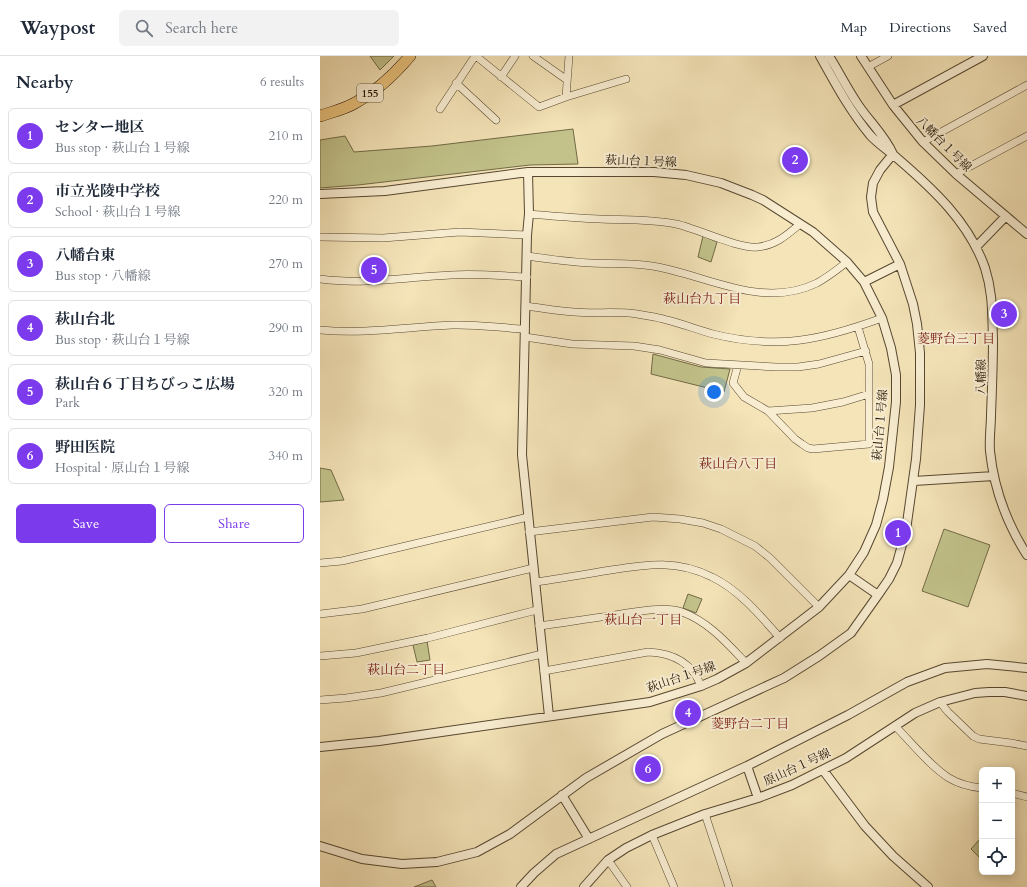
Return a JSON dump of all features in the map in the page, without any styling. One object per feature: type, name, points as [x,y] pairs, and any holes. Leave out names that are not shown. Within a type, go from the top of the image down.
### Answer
[{"type":"highway","name":"155","points":[[320,116],[355,103],[367,96],[387,81],[410,56]]},
{"type":"street","points":[[440,108],[475,56],[539,107],[566,96],[626,79]]},
{"type":"street","points":[[501,77],[515,56]]},
{"type":"street","points":[[533,56],[567,80]]},
{"type":"street","points":[[566,96],[570,56]]},
{"type":"street","name":"八幡線","points":[[820,56],[846,102],[870,135],[882,147],[893,154],[919,177],[948,207],[965,227],[976,247],[984,267],[992,297],[993,360],[990,450],[994,476],[1002,509],[1018,541],[1027,555]]},
{"type":"street","name":"八幡線","points":[[829,56],[859,105],[873,125],[888,142],[893,154]]},
{"type":"street","name":"八幡台１号線","points":[[861,56],[893,106],[923,142],[956,174],[1027,234]]},
{"type":"street","points":[[868,67],[888,56]]},
{"type":"street","points":[[893,106],[983,56]]},
{"type":"street","points":[[456,83],[496,120]]},
{"type":"street","points":[[923,142],[1027,84]]},
{"type":"street","points":[[956,174],[1027,136]]},
{"type":"street","points":[[320,846],[362,859],[402,864],[437,862],[477,852],[510,834],[586,778],[662,734],[784,678],[819,656],[851,633],[878,595],[894,568],[903,544],[914,481],[920,405],[920,353],[917,324],[913,304],[900,264],[873,212],[871,197],[873,183],[880,170],[893,154]]},
{"type":"street","points":[[528,172],[529,214],[527,235],[522,454],[549,716]]},
{"type":"street","name":"萩山台１号線","points":[[320,194],[385,191],[528,172],[654,172],[686,175],[721,183],[752,195],[800,224],[824,241],[847,262],[864,282],[882,318],[887,331],[896,376],[896,402],[889,467],[876,525],[864,552],[849,575],[819,607],[746,663],[717,680],[650,702],[379,741],[320,747]]},
{"type":"street","points":[[529,214],[598,219],[634,219],[676,224],[749,247],[757,247],[779,241],[800,224]]},
{"type":"street","points":[[976,247],[1006,216]]},
{"type":"street","points":[[320,236],[383,238],[460,232],[527,235]]},
{"type":"street","points":[[527,256],[568,262],[650,266],[691,275],[741,290],[761,293],[777,293],[797,290],[817,283],[832,274],[847,262]]},
{"type":"street","points":[[864,282],[900,264]]},
{"type":"street","points":[[320,279],[386,280],[477,274],[527,277]]},
{"type":"street","points":[[526,306],[574,312],[635,314],[667,320],[714,334],[762,342],[812,339],[858,327],[882,318]]},
{"type":"street","points":[[320,330],[344,332],[383,331],[453,325],[525,333],[572,344],[634,346],[660,350],[698,362],[798,367],[834,360],[866,351]]},
{"type":"street","points":[[738,364],[733,383],[744,397],[768,411],[798,442],[813,449],[869,444],[869,364],[858,327]]},
{"type":"street","points":[[768,411],[812,408],[843,402],[869,394]]},
{"type":"street","points":[[914,481],[994,476]]},
{"type":"street","points":[[320,563],[342,561],[528,517]]},
{"type":"street","points":[[529,532],[653,517],[680,519],[703,523],[720,529],[755,546],[770,558],[819,607]]},
{"type":"street","points":[[535,582],[649,564],[669,564],[692,569],[712,576],[727,586],[754,609],[780,638]]},
{"type":"street","points":[[320,614],[362,609],[533,568]]},
{"type":"street","points":[[849,575],[878,595]]},
{"type":"street","points":[[539,626],[643,610],[665,609],[680,611],[703,622],[718,633],[746,663]]},
{"type":"street","points":[[320,656],[356,653],[421,640],[537,610]]},
{"type":"street","points":[[544,671],[648,652],[668,654],[688,666],[698,677],[701,686]]},
{"type":"street","points":[[320,700],[381,693],[542,654]]},
{"type":"street","points":[[521,887],[534,873],[556,854],[747,766],[848,716],[907,682],[946,668],[988,664],[1027,668]]},
{"type":"street","name":"原山台１号線","points":[[584,887],[608,860],[626,848],[652,835],[705,814],[758,798],[792,785],[846,758],[915,713],[940,702],[975,693],[989,692],[1005,692],[1027,696]]},
{"type":"street","points":[[940,702],[948,712],[973,736],[979,739],[1027,746]]},
{"type":"street","points":[[895,726],[950,778],[971,787],[979,788]]},
{"type":"street","points":[[747,766],[758,798]]},
{"type":"street","points":[[823,770],[865,826],[893,856],[928,887]]},
{"type":"street","points":[[1015,794],[1027,797]]},
{"type":"street","points":[[562,795],[589,839]]},
{"type":"street","points":[[705,814],[729,887]]},
{"type":"street","points":[[652,835],[674,887]]},
{"type":"street","points":[[608,860],[627,887]]},
{"type":"green space","points":[[370,56],[394,56],[380,70]]},
{"type":"green space","points":[[573,129],[578,164],[530,165],[320,188],[320,140],[345,136],[354,152],[432,146]]},
{"type":"green space","points":[[703,236],[717,242],[711,262],[698,257]]},
{"type":"green space","points":[[382,262],[383,277],[364,277],[366,264]]},
{"type":"green space","points":[[653,354],[701,367],[730,369],[724,392],[651,374]]},
{"type":"green space","points":[[320,468],[331,470],[344,500],[320,502]]},
{"type":"green space","points":[[944,529],[990,545],[968,607],[922,591]]},
{"type":"green space","points":[[688,594],[702,599],[696,613],[683,608]]},
{"type":"green space","points":[[427,641],[430,660],[417,662],[413,645]]},
{"type":"green space","points":[[979,840],[979,857],[971,849]]},
{"type":"green space","points":[[432,880],[436,887],[414,887]]},
{"type":"place","name":"市立光陵中学校","points":[[795,160]]},
{"type":"place","name":"萩山台６丁目ちびっこ広場","points":[[374,270]]},
{"type":"place","name":"八幡台東","points":[[1004,314]]},
{"type":"place","name":"センター地区","points":[[898,533]]},
{"type":"place","name":"萩山台北","points":[[688,713]]},
{"type":"place","name":"野田医院","points":[[648,769]]},
{"type":"district","name":"萩山台九丁目","points":[[702,299]]},
{"type":"district","name":"菱野台三丁目","points":[[956,339]]},
{"type":"district","name":"萩山台八丁目","points":[[738,464]]},
{"type":"district","name":"萩山台一丁目","points":[[643,620]]},
{"type":"district","name":"萩山台二丁目","points":[[406,670]]},
{"type":"district","name":"菱野台二丁目","points":[[750,724]]}]
